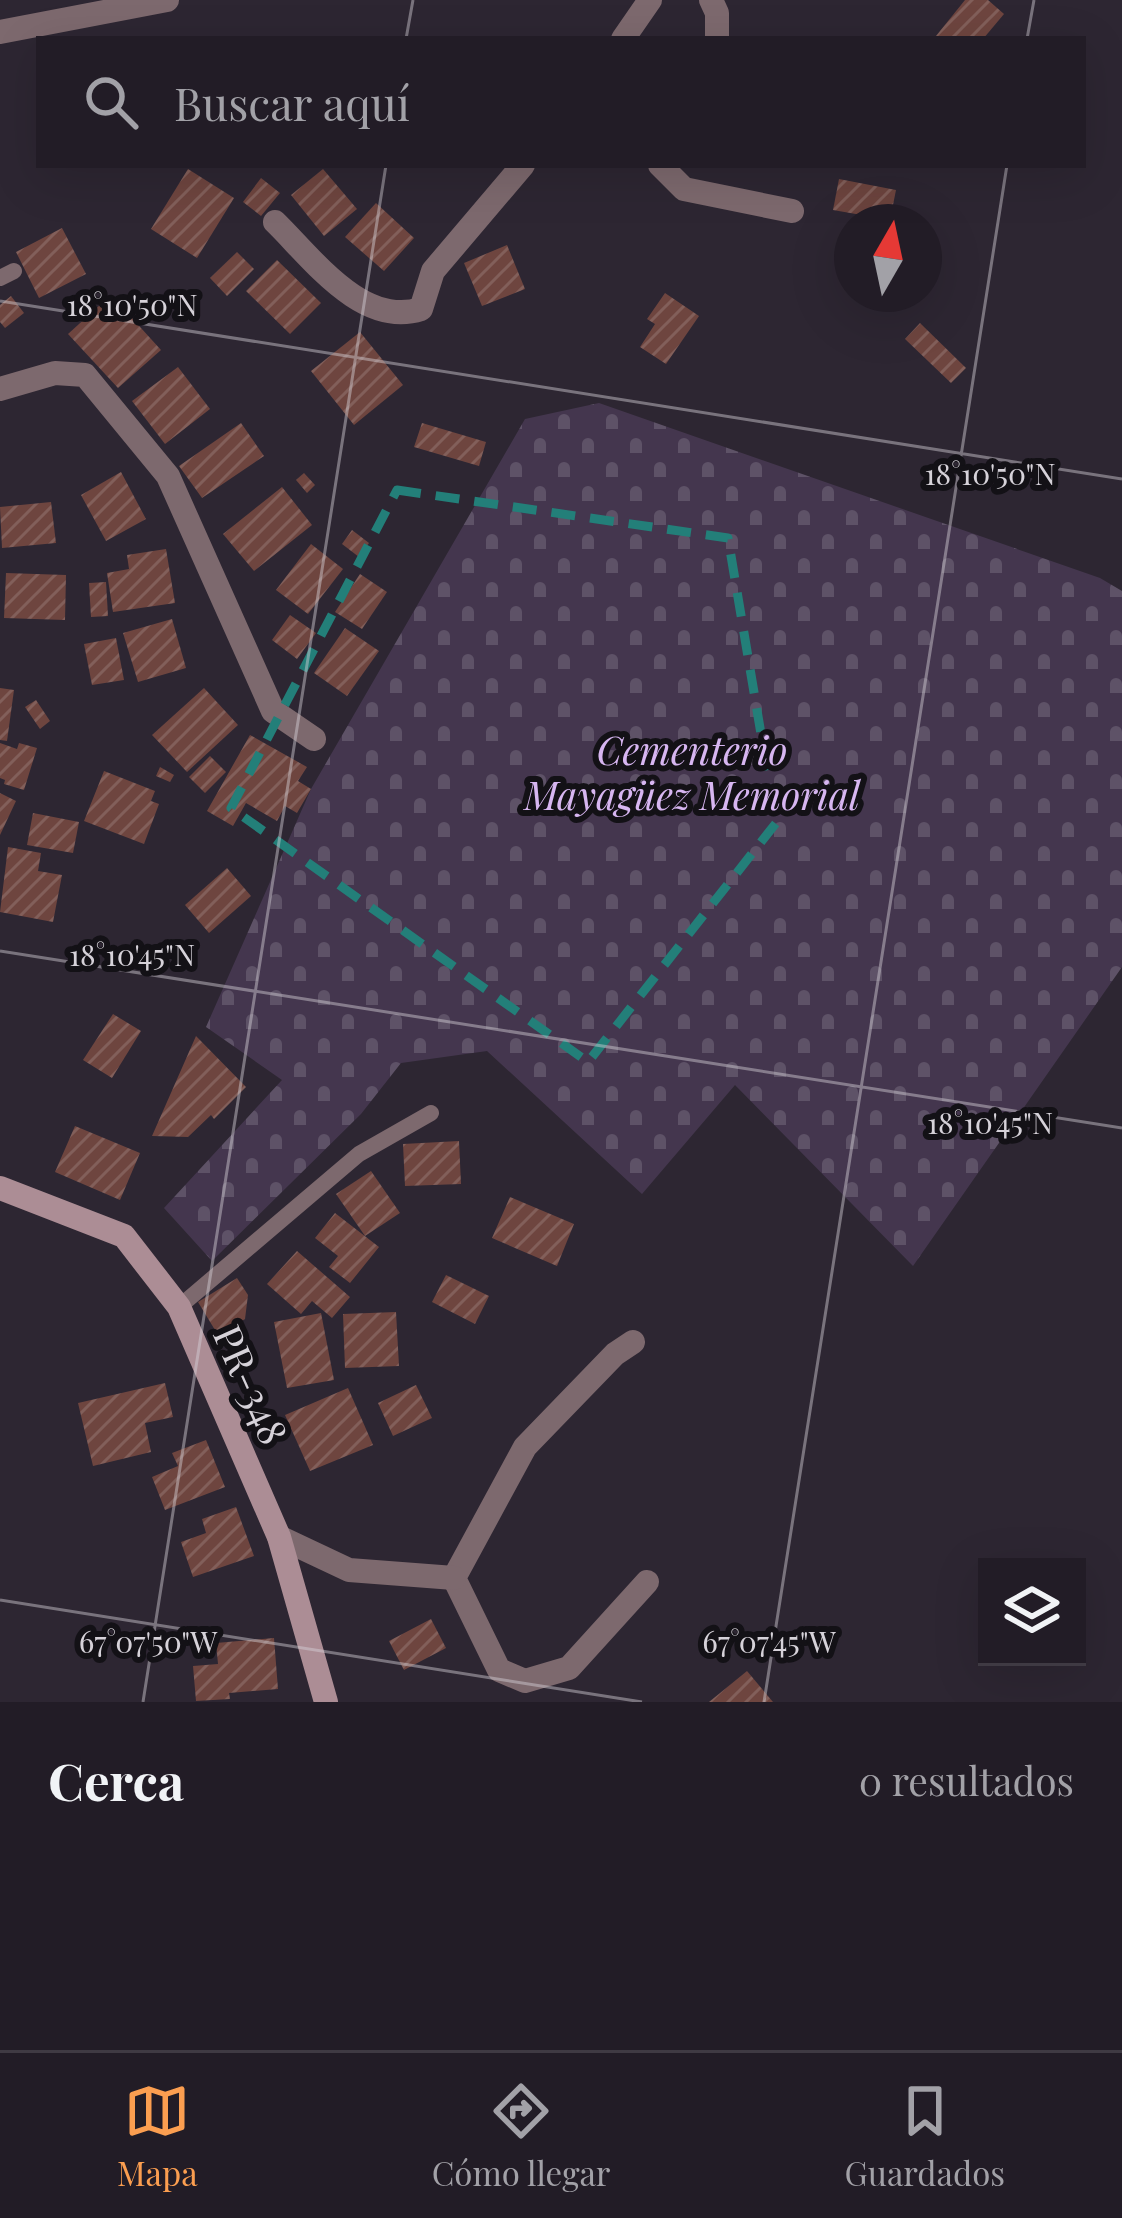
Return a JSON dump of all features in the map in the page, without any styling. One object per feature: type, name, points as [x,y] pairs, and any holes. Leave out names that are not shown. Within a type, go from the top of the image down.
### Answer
[{"type":"street","points":[[0,32],[167,0]]},
{"type":"street","points":[[625,36],[650,0]]},
{"type":"street","points":[[711,0],[717,13],[717,36]]},
{"type":"street","points":[[275,222],[356,300],[407,314],[421,309],[433,271],[521,168]]},
{"type":"street","points":[[663,168],[684,189],[792,211]]},
{"type":"street","points":[[0,389],[55,373],[85,375],[168,476],[273,711],[314,739]]},
{"type":"street","name":"PR-348","points":[[3,1196],[124,1236],[178,1306],[279,1537],[326,1702]]},
{"type":"street","points":[[454,1578],[525,1447],[615,1354],[633,1342]]},
{"type":"street","points":[[279,1537],[349,1570],[454,1578]]},
{"type":"street","points":[[454,1578],[499,1670],[525,1681],[569,1668],[647,1582]]},
{"type":"lane","points":[[178,1306],[359,1154],[431,1113]]},
{"type":"highlighted area","points":[[397,490],[728,538],[776,823],[588,1062],[231,808]]},
{"type":"green space","name":"Cementerio Mayagüez Memorial","points":[[599,403],[1100,578],[1122,591],[1122,967],[913,1266],[735,1085],[642,1194],[487,1051],[401,1063],[361,1114],[212,1261],[164,1208],[282,1080],[206,1027],[311,789],[525,419]]},
{"type":"building","points":[[965,0],[988,0],[1004,14],[986,36],[936,36]]},
{"type":"building","points":[[188,169],[234,198],[197,258],[151,229]]},
{"type":"building","points":[[323,169],[357,209],[324,236],[291,195]]},
{"type":"building","points":[[261,178],[280,193],[261,216],[243,202]]},
{"type":"building","points":[[839,179],[896,190],[893,204],[834,204]]},
{"type":"building","points":[[376,203],[414,238],[384,271],[345,237]]},
{"type":"building","points":[[62,228],[86,274],[39,298],[16,252]]},
{"type":"building","points":[[507,245],[525,289],[482,306],[464,263]]},
{"type":"building","points":[[237,252],[254,269],[227,296],[210,278]]},
{"type":"building","points":[[277,260],[321,303],[290,334],[246,291]]},
{"type":"building","points":[[665,293],[699,316],[666,364],[640,347],[655,324],[647,319]]},
{"type":"building","points":[[111,295],[161,350],[118,388],[68,334]]},
{"type":"building","points":[[11,296],[24,313],[5,328],[0,322],[0,305]]},
{"type":"building","points":[[920,323],[966,368],[951,383],[905,339]]},
{"type":"building","points":[[360,332],[403,385],[354,425],[311,371]]},
{"type":"building","points":[[178,367],[210,409],[165,444],[132,401]]},
{"type":"building","points":[[241,423],[264,456],[202,498],[179,466]]},
{"type":"building","points":[[422,423],[486,442],[479,466],[414,447]]},
{"type":"building","points":[[121,472],[146,519],[106,541],[81,495]]},
{"type":"building","points":[[304,473],[315,485],[307,493],[296,480]]},
{"type":"building","points":[[282,487],[312,525],[254,571],[223,534]]},
{"type":"building","points":[[51,502],[56,543],[2,548],[0,507]]},
{"type":"building","points":[[352,530],[369,543],[359,557],[342,544]]},
{"type":"building","points":[[311,544],[343,569],[308,614],[276,590]]},
{"type":"building","points":[[166,549],[175,603],[113,612],[107,573],[129,569],[127,555]]},
{"type":"building","points":[[6,573],[66,575],[65,620],[4,618]]},
{"type":"building","points":[[360,574],[387,592],[362,629],[335,612]]},
{"type":"building","points":[[106,582],[108,616],[91,617],[89,583]]},
{"type":"building","points":[[290,615],[316,633],[297,659],[272,640]]},
{"type":"building","points":[[172,619],[186,668],[138,682],[123,633]]},
{"type":"building","points":[[345,628],[379,651],[347,696],[314,673]]},
{"type":"building","points":[[116,638],[124,680],[92,685],[84,644]]},
{"type":"building","points":[[0,688],[14,690],[7,741],[0,740]]},
{"type":"building","points":[[204,688],[238,725],[187,772],[152,735]]},
{"type":"building","points":[[36,700],[50,721],[40,729],[25,707]]},
{"type":"building","points":[[250,735],[307,767],[298,781],[311,789],[297,813],[285,806],[277,821],[246,803],[233,826],[207,811]]},
{"type":"building","points":[[0,743],[17,749],[19,743],[37,748],[24,790],[0,778]]},
{"type":"building","points":[[210,756],[226,772],[205,793],[189,777]]},
{"type":"building","points":[[160,767],[174,775],[170,782],[156,776]]},
{"type":"building","points":[[104,771],[155,791],[151,801],[159,804],[144,844],[84,821]]},
{"type":"building","points":[[0,793],[16,801],[0,835]]},
{"type":"building","points":[[33,813],[79,822],[73,853],[27,845]]},
{"type":"building","points":[[8,847],[41,853],[38,871],[62,875],[53,922],[0,912]]},
{"type":"building","points":[[227,868],[251,896],[209,933],[185,905]]},
{"type":"building","points":[[113,1014],[141,1031],[112,1078],[83,1060]]},
{"type":"building","points":[[196,1036],[246,1087],[188,1137],[152,1136]]},
{"type":"building","points":[[75,1126],[140,1153],[120,1200],[55,1172]]},
{"type":"building","points":[[459,1141],[461,1184],[405,1186],[403,1144]]},
{"type":"building","points":[[371,1171],[400,1213],[365,1236],[336,1194]]},
{"type":"building","points":[[510,1197],[574,1224],[557,1266],[492,1238]]},
{"type":"building","points":[[335,1213],[379,1247],[350,1283],[329,1267],[338,1256],[315,1238]]},
{"type":"building","points":[[297,1251],[350,1297],[332,1318],[312,1301],[301,1314],[267,1284]]},
{"type":"building","points":[[446,1275],[489,1296],[475,1324],[432,1302]]},
{"type":"building","points":[[237,1278],[248,1295],[245,1319],[218,1335],[198,1302]]},
{"type":"building","points":[[396,1312],[399,1366],[345,1368],[343,1314]]},
{"type":"building","points":[[321,1313],[334,1380],[287,1388],[274,1322]]},
{"type":"building","points":[[165,1383],[173,1417],[145,1423],[151,1452],[93,1466],[78,1403]]},
{"type":"building","points":[[416,1385],[432,1418],[393,1436],[378,1403]]},
{"type":"building","points":[[348,1388],[373,1445],[310,1471],[285,1415]]},
{"type":"building","points":[[206,1440],[225,1487],[165,1510],[152,1477],[178,1466],[172,1453]]},
{"type":"building","points":[[236,1507],[254,1556],[193,1577],[181,1542],[206,1533],[202,1519]]},
{"type":"building","points":[[431,1619],[446,1648],[404,1670],[389,1641]]},
{"type":"building","points":[[274,1638],[278,1689],[196,1701],[193,1666],[218,1664],[216,1643]]},
{"type":"building","points":[[747,1671],[773,1702],[709,1702]]}]
